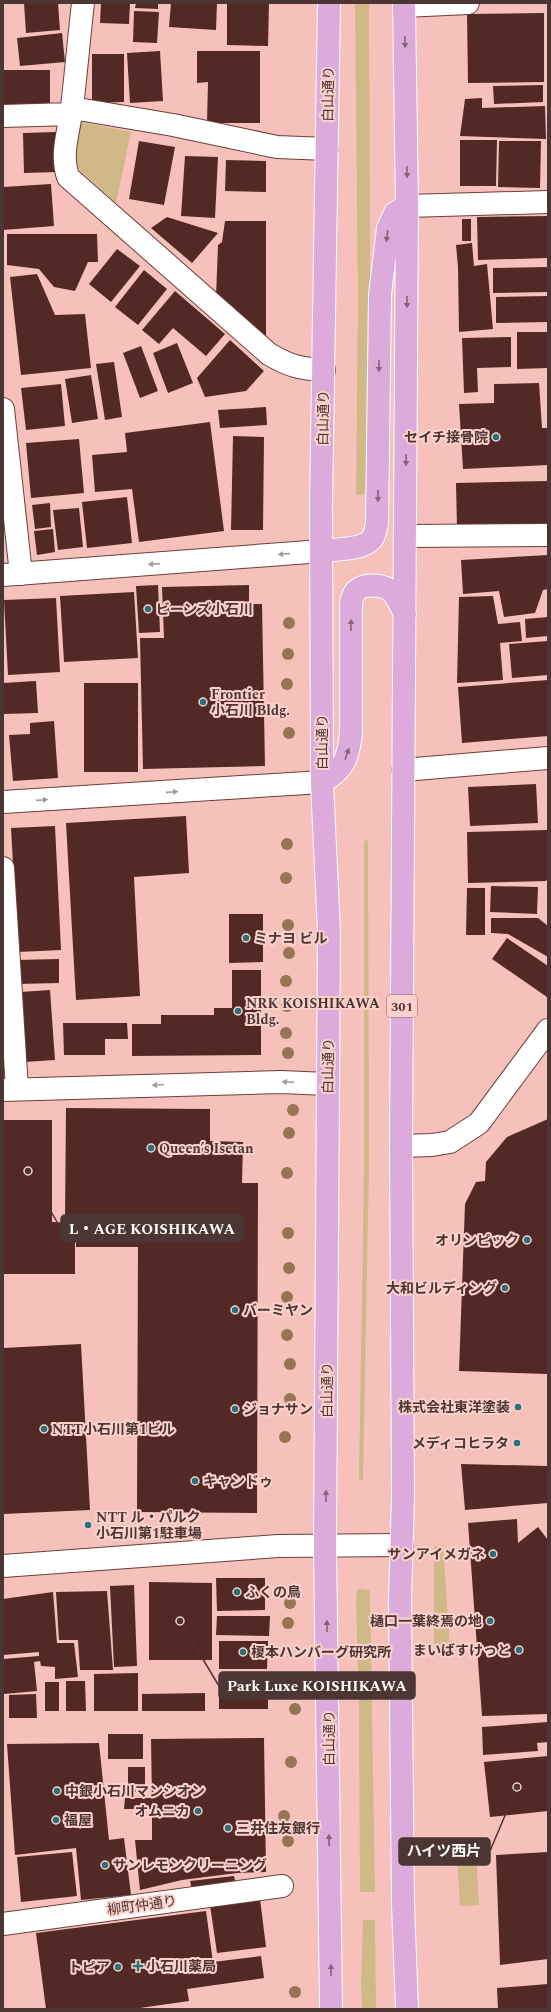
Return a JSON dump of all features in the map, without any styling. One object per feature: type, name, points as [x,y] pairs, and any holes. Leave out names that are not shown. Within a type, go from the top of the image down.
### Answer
[{"type":"main road","name":"白山通り","points":[[329,3],[321,504],[322,782],[329,932],[325,1546],[331,2009]]},
{"type":"main road","name":"301","points":[[404,4],[407,206],[401,1146],[403,1479],[400,1610],[403,1905],[407,2009]]},
{"type":"main road","points":[[322,551],[360,547],[367,544],[373,538],[377,523],[380,295],[388,228],[395,213],[407,206]]},
{"type":"main road","points":[[322,782],[334,776],[343,765],[352,734],[351,603],[353,595],[361,587],[385,587],[392,591],[399,600],[405,615]]},
{"type":"street","points":[[83,3],[71,111],[63,164],[68,177],[269,354],[287,364],[303,369],[324,370]]},
{"type":"street","points":[[404,4],[468,3]]},
{"type":"street","points":[[3,116],[71,111],[173,125],[277,147],[327,149]]},
{"type":"street","points":[[407,206],[548,202]]},
{"type":"street","points":[[3,409],[12,574],[322,551]]},
{"type":"street","points":[[406,536],[548,535]]},
{"type":"street","points":[[403,770],[548,758]]},
{"type":"street","points":[[3,802],[322,782]]},
{"type":"street","points":[[3,868],[10,1090],[281,1082],[327,1084]]},
{"type":"street","points":[[401,1146],[450,1142],[479,1123],[548,1030]]},
{"type":"street","points":[[3,1566],[278,1546],[402,1545]]},
{"type":"street","name":"柳町仲通り","points":[[3,1924],[282,1886]]},
{"type":"shaded area","points":[[355,3],[369,3],[371,494],[356,495],[358,300]]},
{"type":"shaded area","points":[[80,122],[131,132],[116,203],[74,165]]},
{"type":"shaded area","points":[[364,841],[368,841],[369,1165],[363,1480],[359,1480],[364,1165]]},
{"type":"shaded area","points":[[443,1545],[450,1647],[434,1650],[434,1547]]},
{"type":"shaded area","points":[[363,1589],[370,1591],[375,1892],[360,1892],[359,1712],[356,1599],[357,1590]]},
{"type":"shaded area","points":[[457,1854],[476,1854],[479,1905],[460,1906]]},
{"type":"shaded area","points":[[363,1920],[375,1920],[376,2009],[362,2009],[361,1983]]},
{"type":"building","points":[[24,3],[58,3],[60,30],[26,33]]},
{"type":"building","points":[[101,3],[130,3],[129,24],[100,23]]},
{"type":"building","points":[[136,3],[158,3],[158,9],[135,8]]},
{"type":"building","points":[[171,3],[217,3],[216,30],[169,27]]},
{"type":"building","points":[[227,3],[269,3],[268,46],[227,45]]},
{"type":"building","points":[[134,11],[159,12],[157,43],[133,42]]},
{"type":"building","points":[[544,13],[544,82],[468,83],[467,14]]},
{"type":"building","points":[[62,33],[65,62],[20,66],[17,38]]},
{"type":"building","points":[[160,51],[163,101],[130,103],[127,53]]},
{"type":"building","points":[[197,51],[260,51],[260,123],[207,123],[208,82],[197,83]]},
{"type":"building","points":[[92,54],[124,54],[124,102],[92,103]]},
{"type":"building","points":[[3,70],[50,70],[50,111],[3,111]]},
{"type":"building","points":[[543,85],[543,102],[494,104],[493,86]]},
{"type":"building","points":[[482,98],[482,108],[545,106],[546,139],[460,136],[465,99]]},
{"type":"building","points":[[56,132],[58,172],[24,173],[23,133]]},
{"type":"building","points":[[460,140],[497,140],[496,186],[460,186]]},
{"type":"building","points":[[139,141],[175,147],[164,205],[129,199]]},
{"type":"building","points":[[499,141],[541,141],[540,188],[498,187]]},
{"type":"building","points":[[185,156],[218,157],[215,218],[181,216]]},
{"type":"building","points":[[226,160],[266,161],[266,192],[225,191]]},
{"type":"building","points":[[51,184],[54,226],[3,230],[3,187]]},
{"type":"building","points":[[548,216],[548,258],[478,260],[477,217]]},
{"type":"building","points":[[167,217],[218,233],[192,263],[151,228]]},
{"type":"building","points":[[462,219],[471,219],[471,241],[462,241]]},
{"type":"building","points":[[225,221],[266,221],[266,337],[216,297],[218,245],[222,242]]},
{"type":"building","points":[[7,234],[97,234],[98,262],[88,262],[75,291],[54,287],[39,269],[7,265]]},
{"type":"building","points":[[472,243],[474,266],[487,264],[493,329],[459,332],[458,267],[456,245]]},
{"type":"building","points":[[117,249],[140,266],[111,302],[89,284]]},
{"type":"building","points":[[548,267],[548,292],[493,293],[493,268]]},
{"type":"building","points":[[144,270],[167,289],[138,325],[115,307]]},
{"type":"building","points":[[37,274],[55,315],[85,314],[91,368],[21,375],[10,277]]},
{"type":"building","points":[[175,291],[225,334],[206,356],[173,328],[159,344],[142,330]]},
{"type":"building","points":[[548,296],[548,322],[496,323],[496,297]]},
{"type":"building","points":[[517,332],[548,332],[548,368],[517,369]]},
{"type":"building","points":[[511,337],[511,367],[477,368],[478,392],[464,393],[462,338]]},
{"type":"building","points":[[230,340],[264,371],[246,391],[205,397],[197,378]]},
{"type":"building","points":[[177,343],[193,383],[168,393],[153,353]]},
{"type":"building","points":[[141,346],[158,391],[140,398],[123,353]]},
{"type":"building","points":[[114,362],[122,417],[105,420],[96,364]]},
{"type":"building","points":[[91,375],[98,419],[72,423],[65,379]]},
{"type":"building","points":[[539,383],[542,428],[548,428],[548,465],[463,469],[459,404],[494,403],[494,384]]},
{"type":"building","points":[[61,384],[65,426],[26,430],[21,388]]},
{"type":"building","points":[[266,407],[267,425],[220,428],[218,410]]},
{"type":"building","points":[[210,422],[224,531],[139,542],[132,489],[95,492],[92,455],[127,452],[125,433]]},
{"type":"building","points":[[233,436],[264,437],[263,530],[231,530]]},
{"type":"building","points":[[79,439],[84,493],[31,498],[26,443]]},
{"type":"building","points":[[548,481],[548,526],[457,528],[456,483]]},
{"type":"building","points":[[127,497],[132,543],[87,548],[82,502]]},
{"type":"building","points":[[50,503],[51,527],[35,529],[32,505]]},
{"type":"building","points":[[79,508],[83,547],[58,550],[53,510]]},
{"type":"building","points":[[53,529],[55,552],[37,555],[34,531]]},
{"type":"building","points":[[548,555],[548,589],[543,590],[535,613],[504,617],[499,591],[463,594],[461,560]]},
{"type":"building","name":"ビーンズ小石川","points":[[158,585],[160,632],[139,633],[136,586]]},
{"type":"building","name":"Frontier 小石川 Bldg.","points":[[249,585],[249,604],[262,604],[265,766],[143,769],[140,638],[164,638],[162,587]]},
{"type":"building","points":[[134,592],[138,658],[64,662],[60,596]]},
{"type":"building","points":[[493,596],[498,624],[520,622],[522,641],[500,643],[503,680],[457,683],[459,597]]},
{"type":"building","points":[[56,598],[60,672],[8,675],[4,600]]},
{"type":"building","points":[[548,617],[548,636],[526,638],[525,619]]},
{"type":"building","points":[[548,641],[548,675],[512,678],[509,644]]},
{"type":"building","points":[[548,680],[548,736],[462,743],[458,687]]},
{"type":"building","points":[[36,681],[38,713],[3,714],[3,683]]},
{"type":"building","points":[[84,683],[138,683],[138,772],[84,772]]},
{"type":"building","points":[[54,721],[58,778],[13,781],[9,735],[30,734],[30,723]]},
{"type":"building","points":[[536,784],[538,823],[470,826],[468,787]]},
{"type":"building","points":[[186,816],[189,873],[134,877],[140,996],[76,1000],[66,823]]},
{"type":"building","points":[[55,826],[61,950],[18,952],[11,828]]},
{"type":"building","points":[[548,830],[548,878],[546,881],[468,883],[467,832]]},
{"type":"building","points":[[491,886],[538,887],[537,914],[490,912]]},
{"type":"building","points":[[467,888],[485,888],[485,935],[466,935]]},
{"type":"building","name":"ミナヨ ビル","points":[[229,914],[263,914],[263,962],[229,963]]},
{"type":"building","points":[[491,918],[538,918],[548,926],[548,957],[508,934],[491,933]]},
{"type":"building","points":[[507,938],[548,966],[547,997],[492,959]]},
{"type":"building","points":[[59,959],[59,983],[17,984],[16,960]]},
{"type":"building","name":"NRK KOISHIKAWA Bldg.","points":[[232,970],[261,970],[261,1055],[132,1056],[132,1024],[161,1024],[161,1015],[214,1015],[214,1008],[232,1008]]},
{"type":"building","points":[[50,990],[55,1060],[24,1062],[20,992]]},
{"type":"building","points":[[63,1023],[127,1023],[128,1039],[105,1039],[105,1055],[64,1055]]},
{"type":"building","points":[[66,1108],[210,1109],[210,1141],[243,1142],[242,1183],[258,1183],[257,1513],[137,1512],[138,1247],[76,1247],[77,1219],[65,1219]]},
{"type":"building","name":"大和ビルディング","points":[[548,1119],[548,1374],[459,1371],[465,1204],[476,1182],[485,1181],[486,1162],[507,1137]]},
{"type":"building","points":[[3,1120],[52,1120],[52,1222],[75,1223],[75,1274],[3,1274]]},
{"type":"building","name":"NTT小石川第1ビル","points":[[81,1344],[90,1510],[3,1514],[3,1348]]},
{"type":"building","points":[[461,1464],[548,1466],[548,1503],[465,1510]]},
{"type":"building","points":[[517,1519],[518,1543],[538,1527],[548,1540],[548,1714],[482,1716],[468,1523]]},
{"type":"building","points":[[216,1578],[265,1578],[265,1610],[217,1611]]},
{"type":"building","points":[[149,1582],[212,1583],[212,1660],[149,1660]]},
{"type":"building","points":[[134,1585],[137,1666],[114,1667],[110,1586]]},
{"type":"building","points":[[107,1591],[113,1670],[80,1670],[78,1640],[59,1640],[56,1592]]},
{"type":"building","points":[[53,1592],[57,1643],[74,1643],[78,1677],[55,1679],[55,1667],[41,1666],[40,1661],[34,1662],[37,1691],[4,1694],[3,1659],[39,1656],[39,1652],[3,1655],[3,1599]]},
{"type":"building","points":[[217,1616],[270,1616],[269,1636],[216,1635]]},
{"type":"building","points":[[219,1641],[268,1641],[267,1669],[219,1669]]},
{"type":"building","points":[[138,1673],[138,1711],[94,1711],[94,1674]]},
{"type":"building","points":[[219,1677],[268,1677],[268,1709],[219,1709]]},
{"type":"building","points":[[66,1681],[85,1681],[86,1711],[66,1711]]},
{"type":"building","points":[[45,1682],[59,1682],[59,1711],[45,1711]]},
{"type":"building","points":[[205,1693],[205,1711],[142,1711],[142,1694]]},
{"type":"building","points":[[36,1694],[37,1718],[9,1718],[9,1695]]},
{"type":"building","points":[[548,1722],[548,1742],[537,1743],[538,1751],[483,1755],[482,1727]]},
{"type":"building","points":[[108,1734],[143,1734],[143,1759],[108,1759]]},
{"type":"building","points":[[264,1738],[266,1872],[237,1873],[182,1880],[140,1890],[135,1840],[152,1840],[152,1809],[124,1809],[125,1798],[152,1798],[151,1739]]},
{"type":"building","name":"中銀小石川マンシオン","points":[[99,1743],[109,1840],[124,1838],[131,1895],[81,1900],[76,1848],[15,1855],[7,1744]]},
{"type":"building","points":[[548,1756],[548,1811],[490,1817],[484,1762]]},
{"type":"building","points":[[128,1767],[145,1767],[145,1792],[128,1792]]},
{"type":"building","points":[[72,1852],[77,1896],[21,1902],[17,1857]]},
{"type":"building","points":[[548,1852],[548,1959],[500,1965],[496,1855]]},
{"type":"building","points":[[234,1876],[236,1885],[192,1891],[190,1881]]},
{"type":"building","points":[[260,1899],[266,1947],[217,1953],[210,1905]]},
{"type":"building","points":[[206,1911],[213,1962],[261,1956],[264,1978],[187,1989],[189,2001],[133,2009],[46,2009],[36,1933]]},
{"type":"building","points":[[548,1984],[548,2009],[498,2009],[497,1988]]},
{"type":"place","name":"セイチ接骨院","points":[[496,437]]},
{"type":"place","name":"ビーンズ小石川","points":[[148,609]]},
{"type":"place","name":"Frontier 小石川 Bldg.","points":[[203,702]]},
{"type":"place","name":"ミナヨ ビル","points":[[246,938]]},
{"type":"place","name":"NRK KOISHIKAWA Bldg.","points":[[238,1011]]},
{"type":"place","name":"Queen’s Isetan","points":[[151,1148]]},
{"type":"place","name":"L・AGE KOISHIKAWA","points":[[28,1171]]},
{"type":"place","name":"オリンピック","points":[[527,1240]]},
{"type":"place","name":"大和ビルディング","points":[[505,1288]]},
{"type":"place","name":"バーミヤン","points":[[235,1310]]},
{"type":"place","name":"株式会社東洋塗装","points":[[518,1407]]},
{"type":"place","name":"ジョナサン","points":[[235,1409]]},
{"type":"place","name":"NTT小石川第1ビル","points":[[44,1429]]},
{"type":"place","name":"メディコヒラタ","points":[[517,1443]]},
{"type":"place","name":"キャンドゥ","points":[[195,1481]]},
{"type":"place","name":"NTT ル・パルク 小石川第1駐車場","points":[[88,1525]]},
{"type":"place","name":"サンアイメガネ","points":[[493,1554]]},
{"type":"place","name":"ふくの鳥","points":[[237,1592]]},
{"type":"place","name":"Park Luxe KOISHIKAWA","points":[[180,1621]]},
{"type":"place","name":"樋口一葉終焉の地","points":[[490,1621]]},
{"type":"place","name":"まいばすけっと","points":[[519,1650]]},
{"type":"place","name":"榎本ハンバーグ研究所","points":[[243,1652]]},
{"type":"place","name":"ハイツ西片","points":[[517,1787]]},
{"type":"place","name":"中銀小石川マンシオン","points":[[57,1791]]},
{"type":"place","name":"オムニカ","points":[[198,1811]]},
{"type":"place","name":"福屋","points":[[56,1820]]},
{"type":"place","name":"三井住友銀行","points":[[228,1828]]},
{"type":"place","name":"サンレモンクリーニング","points":[[105,1865]]},
{"type":"place","name":"小石川薬局","points":[[138,1966]]},
{"type":"place","name":"トピア","points":[[118,1967]]}]
